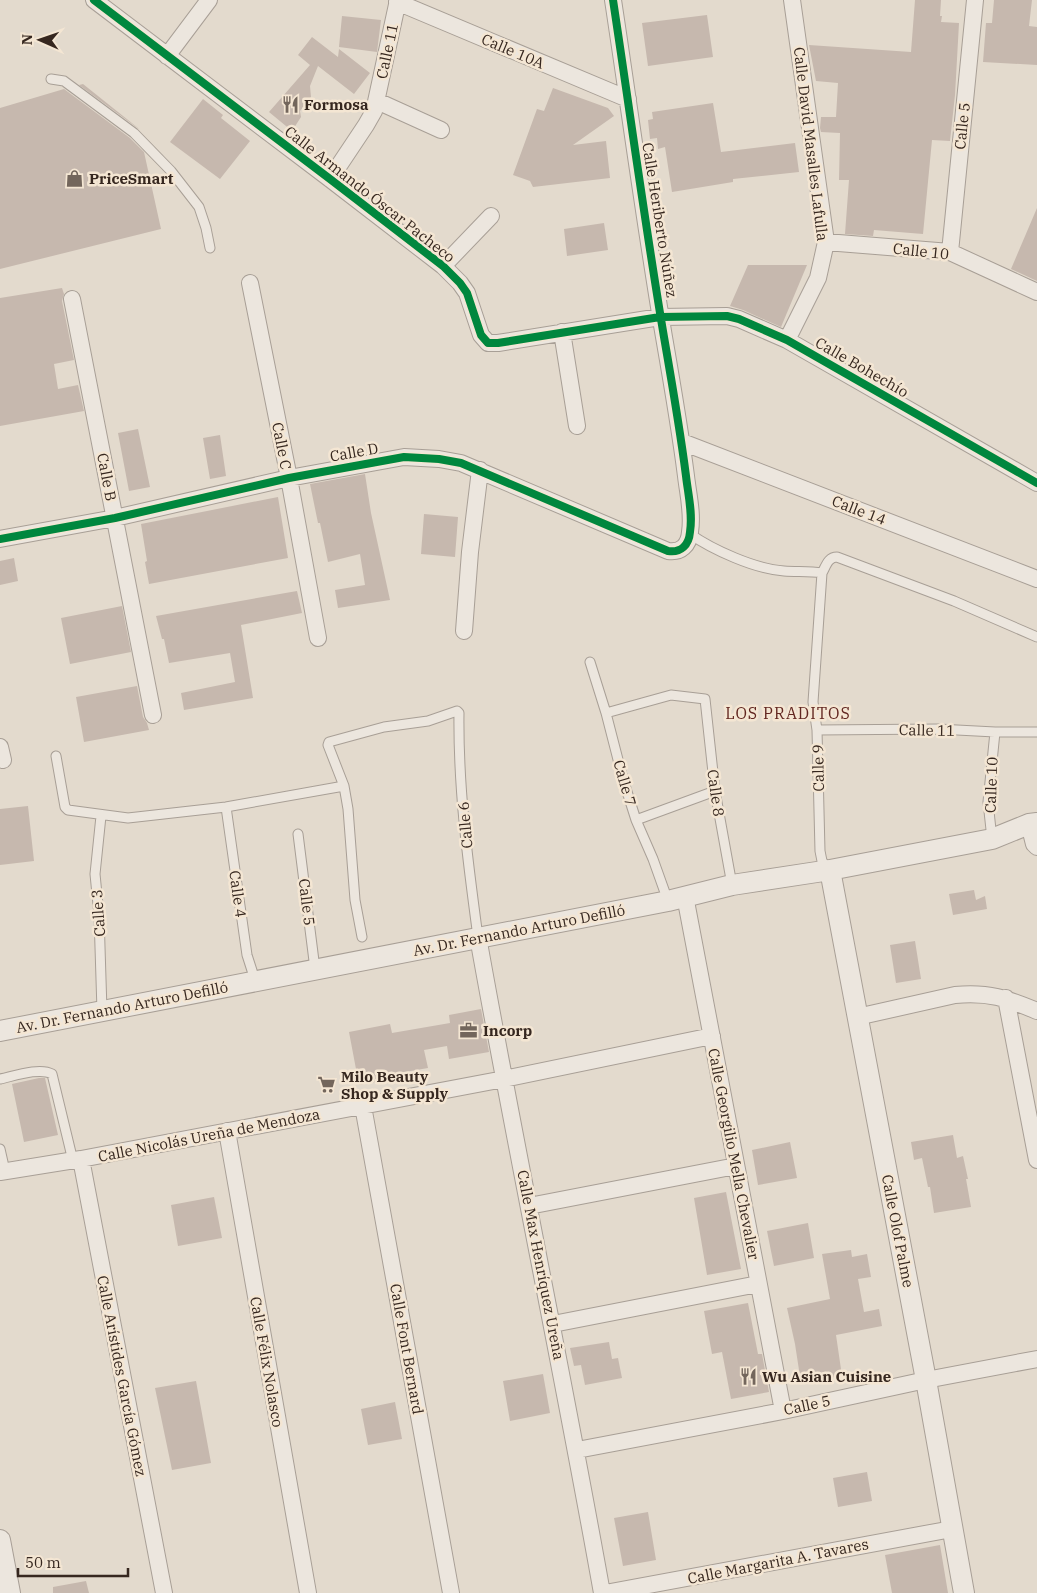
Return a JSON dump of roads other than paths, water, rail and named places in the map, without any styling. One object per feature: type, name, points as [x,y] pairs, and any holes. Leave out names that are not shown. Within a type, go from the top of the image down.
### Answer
[{"type":"street","name":"Calle Armando Óscar Pacheco","points":[[94,0],[443,266],[467,293],[481,335],[488,343],[660,317]]},
{"type":"street","points":[[167,56],[209,0]]},
{"type":"street","name":"Calle Heriberto Núñez","points":[[613,0],[660,317],[682,442],[691,517],[690,534]]},
{"type":"street","name":"Calle David Masalles Lafulla","points":[[787,340],[818,278],[826,242],[792,0]]},
{"type":"street","name":"Calle 5","points":[[950,252],[975,0]]},
{"type":"street","name":"Calle 10A","points":[[398,1],[628,99]]},
{"type":"street","name":"Calle 11","points":[[330,179],[366,125],[377,101],[398,1]]},
{"type":"street","points":[[377,101],[441,130]]},
{"type":"street","points":[[443,266],[491,216]]},
{"type":"street","name":"Calle 10","points":[[826,242],[950,252],[1037,292]]},
{"type":"street","name":"Calle C","points":[[250,283],[289,478],[318,638]]},
{"type":"street","name":"Calle B","points":[[72,299],[153,715]]},
{"type":"street","name":"Calle Bohechío","points":[[660,317],[727,316],[739,319],[787,340],[1037,483]]},
{"type":"street","points":[[562,332],[577,426]]},
{"type":"street","name":"Calle 14","points":[[682,442],[1037,579]]},
{"type":"street","name":"Calle D","points":[[0,539],[114,518],[289,478],[404,457],[440,459],[461,463],[668,551],[677,552],[681,550],[686,545],[690,534]]},
{"type":"street","points":[[464,631],[470,552],[480,470]]},
{"type":"street","points":[[1033,824],[1034,844],[1037,847]]},
{"type":"street","name":"Av. Dr. Fernando Arturo Defilló","points":[[0,1031],[676,899],[732,886],[830,870],[992,838],[1033,824]]},
{"type":"street","name":"Calle Olof Palme","points":[[830,870],[964,1593]]},
{"type":"street","name":"Calle Georgilio Mella Chevalier","points":[[676,899],[712,1036],[783,1411]]},
{"type":"street","name":"Calle Max Henríquez Ureña","points":[[478,937],[603,1593]]},
{"type":"street","points":[[857,1017],[955,995],[986,994],[1006,998],[1037,1011]]},
{"type":"street","points":[[1006,998],[1037,1160]]},
{"type":"street","name":"Calle Nicolás Ureña de Mendoza","points":[[2,1172],[77,1160],[504,1079],[712,1036]]},
{"type":"street","name":"Calle Font Bernard","points":[[362,1106],[451,1593]]},
{"type":"street","name":"Calle Félix Nolasco","points":[[227,1131],[308,1593]]},
{"type":"street","name":"Calle Arístides García Gómez","points":[[77,1160],[164,1593]]},
{"type":"street","points":[[529,1206],[736,1166]]},
{"type":"street","points":[[553,1324],[758,1284]]},
{"type":"street","name":"Calle 5","points":[[577,1450],[783,1411],[926,1380],[1037,1359]]},
{"type":"street","name":"Calle Margarita A. Tavares","points":[[603,1593],[952,1528]]},
{"type":"street","points":[[0,1540],[10,1593]]},
{"type":"lane","points":[[51,79],[64,81],[134,133],[171,172],[199,207],[210,248]]},
{"type":"lane","points":[[690,534],[708,546],[765,567],[783,571],[822,573],[830,560],[837,557],[954,601],[1037,636]]},
{"type":"lane","name":"Calle 9","points":[[822,573],[813,702],[817,730],[820,851],[822,861],[830,870]]},
{"type":"lane","name":"Calle 7","points":[[590,662],[636,820],[653,859],[676,899]]},
{"type":"lane","name":"Calle 8","points":[[606,713],[671,695],[705,699],[714,791],[732,886]]},
{"type":"lane","name":"Calle 6","points":[[344,786],[328,745],[329,742],[384,727],[428,721],[458,712],[458,740],[464,814],[478,937]]},
{"type":"lane","name":"Calle 11","points":[[817,730],[938,729],[1037,732]]},
{"type":"lane","name":"Calle 10","points":[[992,838],[988,802],[995,732]]},
{"type":"lane","points":[[56,756],[65,807],[68,810],[101,816],[128,818],[226,807],[344,786],[348,809],[355,900],[362,937]]},
{"type":"lane","points":[[636,820],[714,791]]},
{"type":"lane","name":"Calle 4","points":[[226,807],[247,955],[255,980]]},
{"type":"lane","name":"Calle 3","points":[[101,816],[96,874],[102,1012]]},
{"type":"lane","name":"Calle 5","points":[[298,834],[315,969]]},
{"type":"lane","points":[[0,1079],[38,1071],[46,1071],[52,1074],[77,1160]]},
{"type":"lane","points":[[0,1149],[2,1172]]},
{"type":"place","name":"Formosa","points":[[290,104]]},
{"type":"place","name":"PriceSmart","points":[[75,178]]},
{"type":"place","name":"Incorp","points":[[469,1030]]},
{"type":"place","name":"Milo Beauty Shop & Supply","points":[[327,1085]]},
{"type":"place","name":"Wu Asian Cuisine","points":[[748,1376]]},
{"type":"district","name":"LOS PRADITOS","points":[[788,713]]}]
